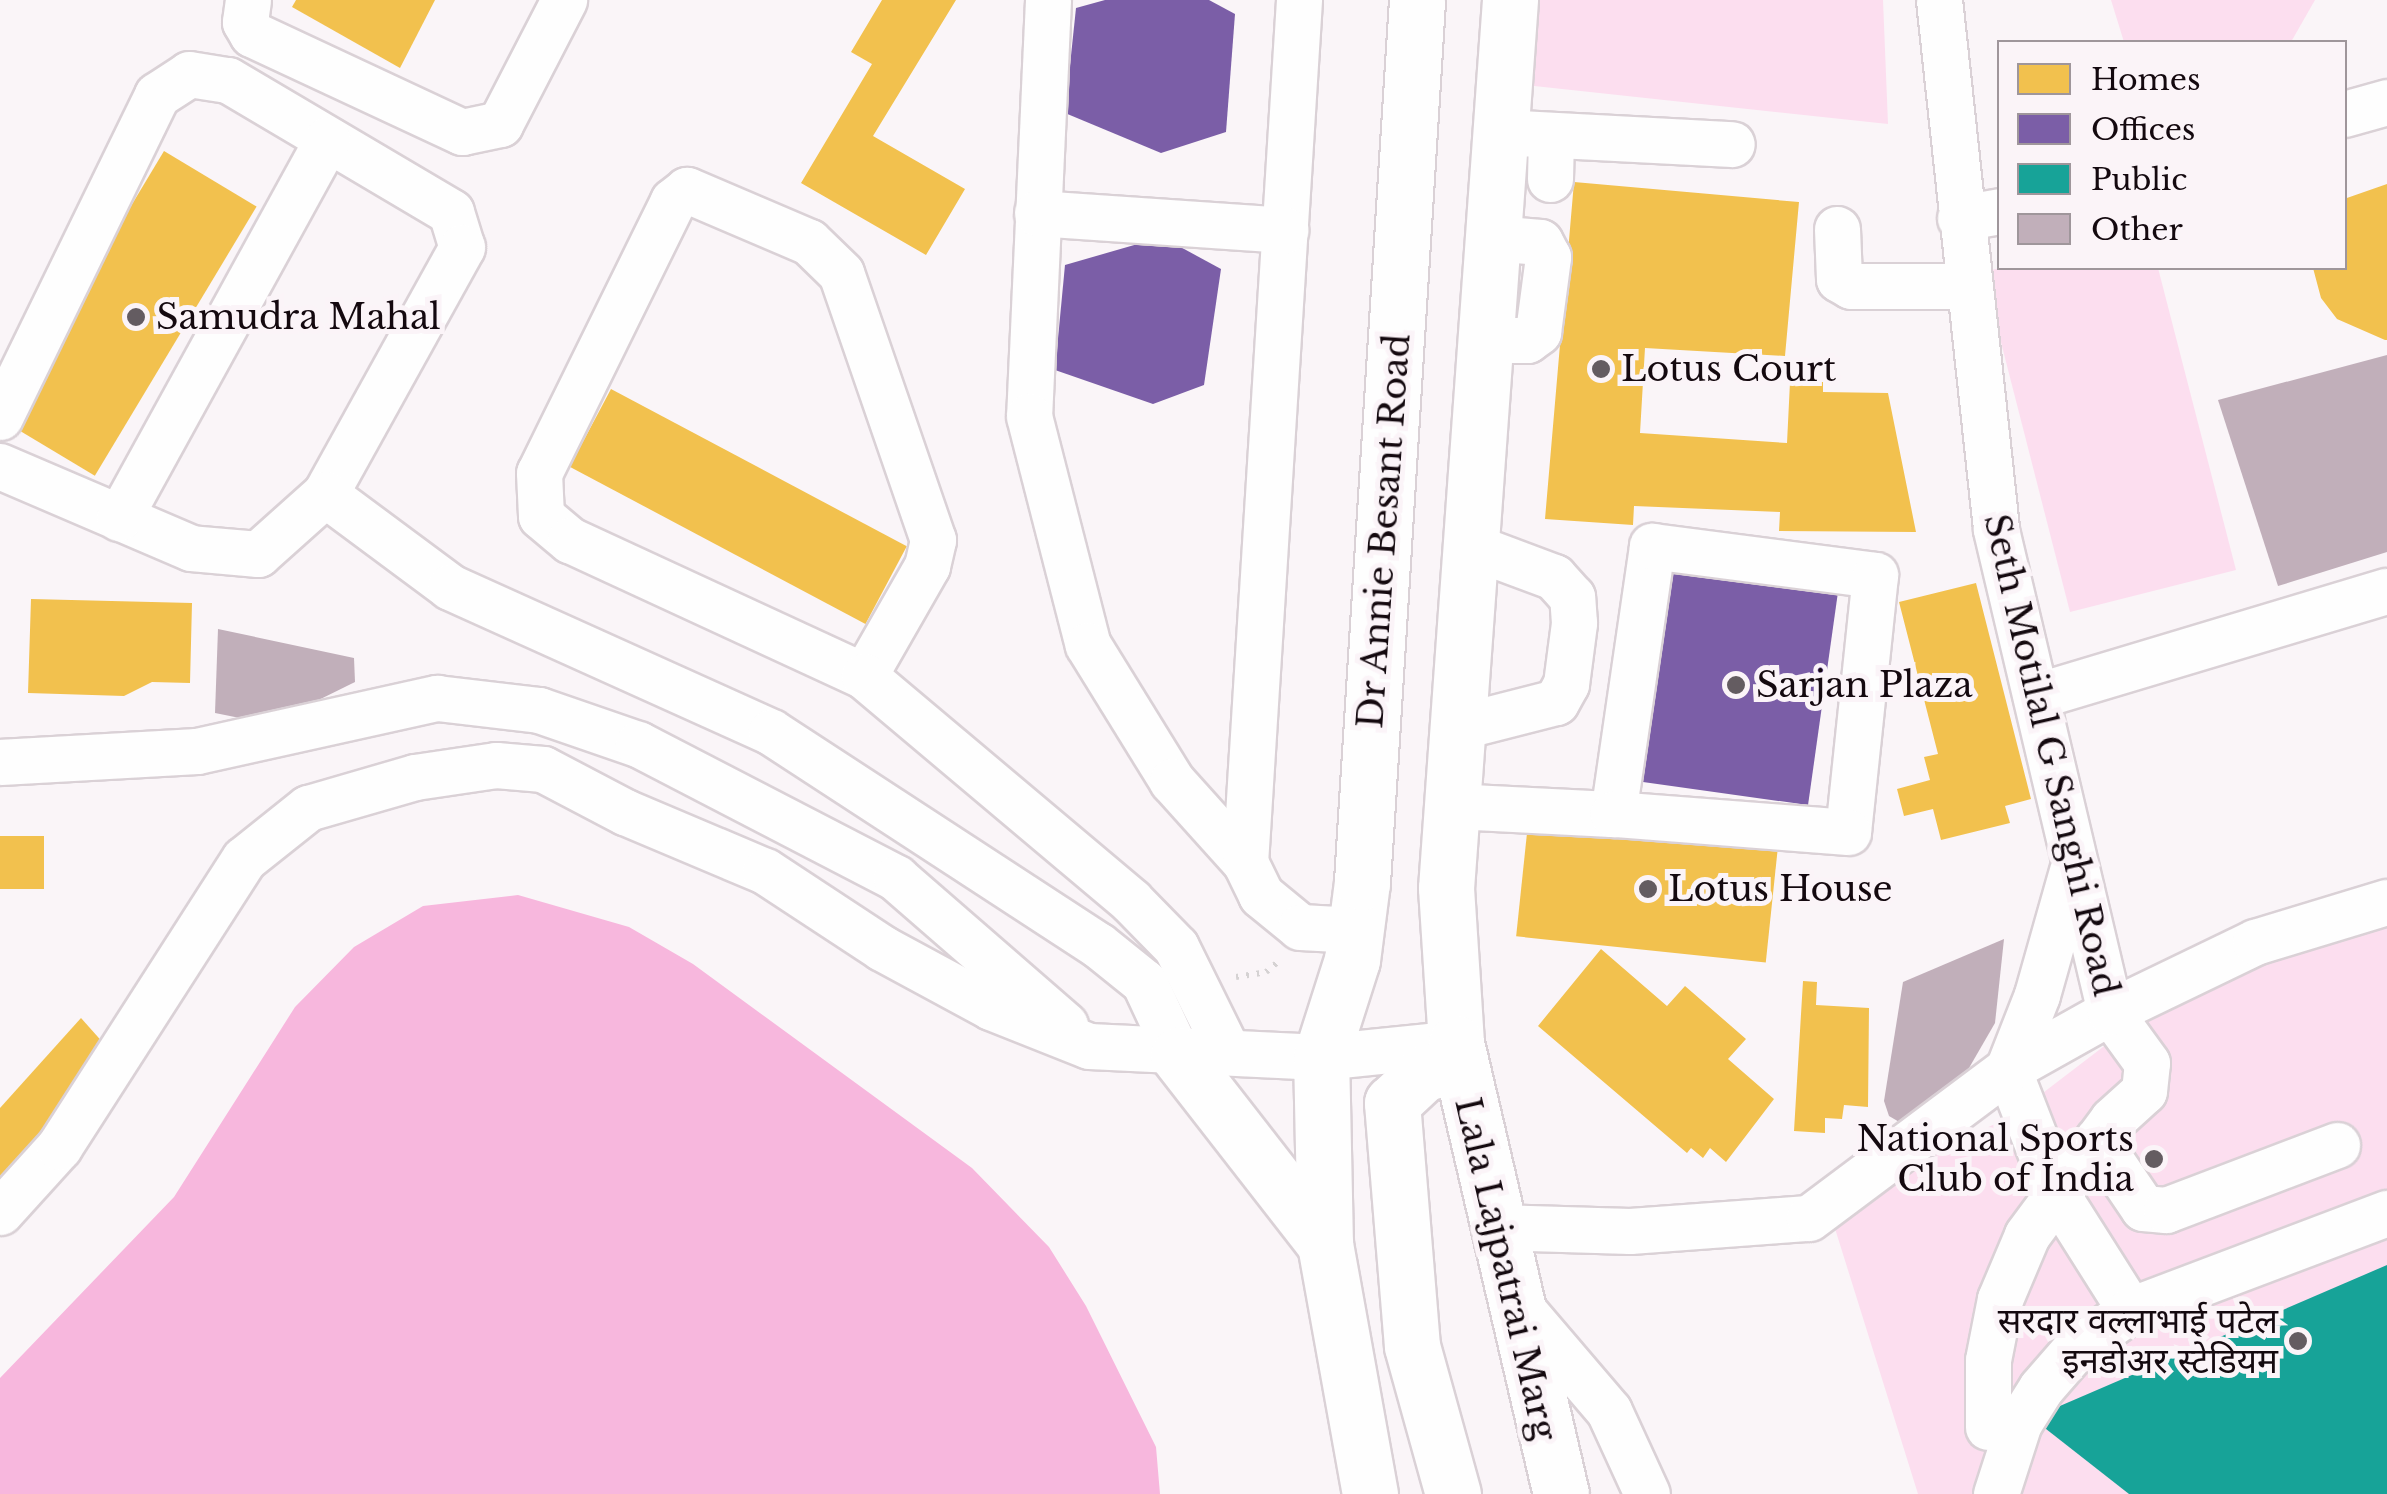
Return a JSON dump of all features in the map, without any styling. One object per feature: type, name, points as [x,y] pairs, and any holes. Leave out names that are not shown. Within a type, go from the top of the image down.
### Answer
[{"type":"main road","name":"Dr Annie Besant Road","points":[[1320,1058],[1356,930],[1417,0]]},
{"type":"main road","points":[[1453,1494],[1412,1346],[1392,1103],[1424,1074],[1458,1054],[1446,888],[1493,238],[1526,133],[1510,0]]},
{"type":"main road","points":[[1203,1054],[1325,1244]]},
{"type":"main road","name":"Lala Lajpatrai Marg","points":[[1458,1054],[1495,1228],[1561,1494]]},
{"type":"main road","points":[[1320,1058],[1325,1244],[1370,1494]]},
{"type":"street","points":[[248,0],[245,22],[252,34],[462,132],[500,124],[564,0]]},
{"type":"street","points":[[1048,0],[1029,416],[1088,645],[1172,781],[1245,862],[1260,896],[1300,927],[1356,930]]},
{"type":"street","points":[[1245,862],[1299,0]]},
{"type":"street","name":"Seth Motilal G Sanghi Road","points":[[1495,1228],[1630,1231],[1810,1218],[2008,1070],[2110,1012],[1996,528],[1967,286],[1980,214],[1939,0]]},
{"type":"street","points":[[0,418],[156,95],[190,74],[228,80],[451,212],[462,247],[324,494],[258,554],[191,548],[0,466]]},
{"type":"street","points":[[2347,113],[2387,102]]},
{"type":"street","points":[[1526,133],[1732,144]]},
{"type":"street","points":[[1526,133],[1550,179]]},
{"type":"street","points":[[119,518],[327,138]]},
{"type":"street","points":[[864,676],[927,566],[933,540],[840,273],[809,242],[687,190],[673,201],[539,473],[541,516],[570,540],[864,676],[1176,947],[1203,1054]]},
{"type":"street","points":[[1037,213],[1284,230]]},
{"type":"street","points":[[1837,229],[1838,279],[1850,286],[1967,286]]},
{"type":"street","points":[[324,494],[450,588],[771,732],[1098,945],[1144,982],[1203,1054]]},
{"type":"street","points":[[1458,727],[1556,702],[1566,684],[1574,623],[1572,598],[1554,578],[1471,546]]},
{"type":"street","points":[[1452,806],[1848,832],[1875,576],[1652,546],[1613,814]]},
{"type":"street","points":[[2036,696],[2387,592]]},
{"type":"street","points":[[0,762],[197,751],[437,698],[539,710],[638,744],[896,878],[1090,1046]]},
{"type":"street","points":[[0,1212],[59,1147],[244,859],[308,808],[447,772],[496,765],[543,769],[624,812],[766,871],[882,948],[991,1007],[1090,1046],[1320,1058],[1458,1054]]},
{"type":"street","points":[[2074,860],[2038,995],[2008,1070],[2056,1193],[2130,1310]]},
{"type":"street","points":[[1988,1427],[1988,1360],[2000,1298],[2027,1235],[2097,1140],[2144,1091],[2147,1064],[2110,1012],[2255,942],[2387,902]]},
{"type":"street","points":[[2097,1140],[2143,1208],[2166,1210],[2338,1145]]},
{"type":"street","points":[[1996,1494],[2019,1423],[2041,1388],[2074,1350],[2130,1310],[2387,1213]]},
{"type":"street","points":[[1511,1296],[1608,1411],[1647,1494]]},
{"type":"shaded area","points":[[1531,0],[1883,0],[1888,124],[1525,85]]},
{"type":"shaded area","points":[[2111,0],[2315,0],[2292,40],[2123,40]]},
{"type":"shaded area","points":[[1997,269],[2159,270],[2236,570],[2070,612],[1983,272]]},
{"type":"shaded area","points":[[518,895],[629,927],[693,964],[972,1168],[1049,1247],[1086,1306],[1156,1447],[1160,1494],[0,1494],[0,1378],[174,1197],[295,1007],[354,947],[423,906]]},
{"type":"shaded area","name":"National Sports Club of India","points":[[2387,900],[2387,1494],[1918,1494],[1827,1203],[2014,1115],[2205,969]]},
{"type":"building: Homes","points":[[296,0],[435,0],[400,68],[292,7]]},
{"type":"building: Homes","points":[[882,0],[956,0],[873,136],[965,189],[926,255],[801,183],[872,64],[851,52]]},
{"type":"building: Homes","name":"Samudra Mahal","points":[[164,151],[257,207],[95,476],[2,420]]},
{"type":"building: Homes","name":"Lotus Court","points":[[1574,182],[1799,202],[1785,356],[1645,348],[1640,433],[1787,443],[1790,382],[1823,382],[1823,392],[1888,393],[1916,532],[1779,531],[1780,512],[1634,506],[1633,525],[1545,519]]},
{"type":"building: Homes","points":[[2387,184],[2387,340],[2337,319],[2321,298],[2314,270],[2347,270],[2347,198]]},
{"type":"building: Homes","points":[[611,389],[907,546],[865,624],[570,467]]},
{"type":"building: Homes","points":[[1976,583],[2031,799],[2005,806],[2010,823],[1941,840],[1933,809],[1904,816],[1897,789],[1930,780],[1924,757],[1938,754],[1899,602]]},
{"type":"building: Homes","points":[[31,599],[192,603],[190,683],[152,682],[124,696],[28,693]]},
{"type":"building: Homes","name":"Lotus House","points":[[1529,814],[1779,840],[1766,963],[1516,936]]},
{"type":"building: Homes","points":[[0,836],[44,836],[44,889],[0,889]]},
{"type":"building: Homes","points":[[1601,949],[1667,1006],[1685,986],[1746,1039],[1728,1059],[1774,1099],[1726,1162],[1710,1148],[1703,1158],[1691,1148],[1687,1153],[1538,1026]]},
{"type":"building: Homes","points":[[1803,981],[1817,982],[1816,1005],[1869,1008],[1868,1107],[1844,1105],[1842,1119],[1825,1118],[1825,1133],[1794,1131]]},
{"type":"building: Homes","points":[[81,1018],[114,1055],[0,1185],[0,1108]]},
{"type":"building: Offices","points":[[1105,0],[1209,0],[1235,14],[1226,132],[1161,153],[1065,113],[1076,8]]},
{"type":"building: Offices","points":[[1162,237],[1221,269],[1204,385],[1153,404],[1055,370],[1065,265]]},
{"type":"building: Offices","name":"Sarjan Plaza","points":[[1659,565],[1838,590],[1808,805],[1629,780]]},
{"type":"building: Public","name":"सरदार वल्लाभाई पटेल इनडोअर स्टेडियम","points":[[2387,1265],[2387,1494],[2129,1494],[2032,1418]]},
{"type":"building: Other","points":[[2387,355],[2387,552],[2278,586],[2218,400]]},
{"type":"building: Other","points":[[218,629],[354,658],[355,682],[270,724],[215,713]]},
{"type":"building: Other","points":[[2004,939],[1995,1023],[1969,1068],[1929,1106],[1901,1123],[1889,1116],[1884,1101],[1903,982]]},
{"type":"place","name":"Samudra Mahal","points":[[136,317]]},
{"type":"place","name":"Lotus Court","points":[[1601,369]]},
{"type":"place","name":"Sarjan Plaza","points":[[1736,685]]},
{"type":"place","name":"Lotus House","points":[[1648,889]]},
{"type":"place","name":"National Sports Club of India","points":[[2154,1159]]},
{"type":"place","name":"सरदार वल्लाभाई पटेल इनडोअर स्टेडियम","points":[[2298,1341]]}]
